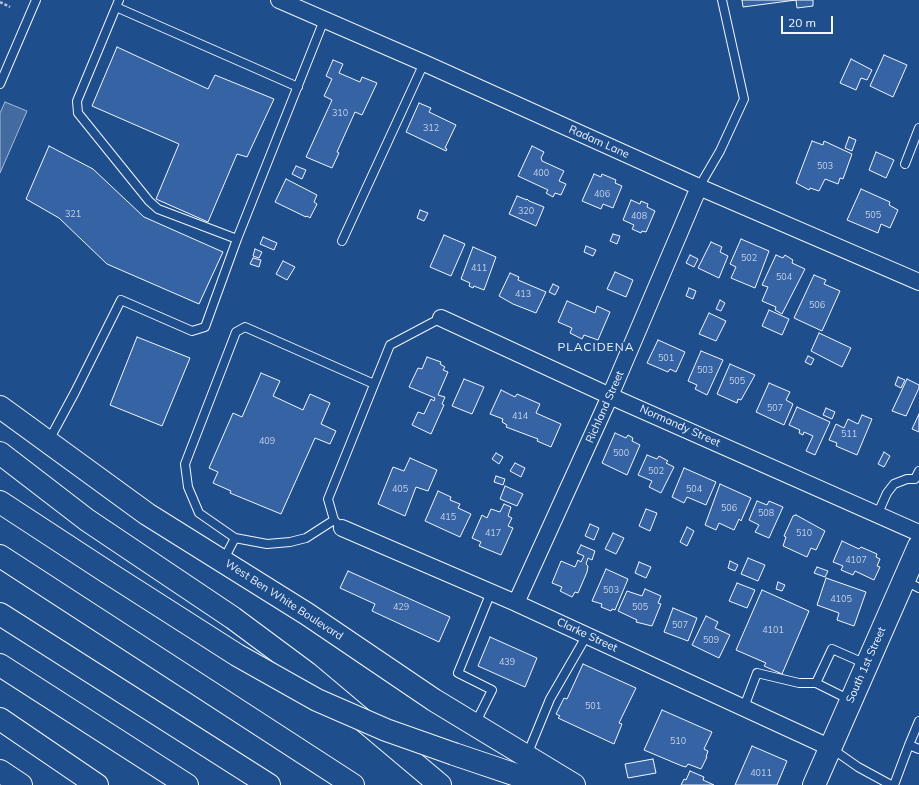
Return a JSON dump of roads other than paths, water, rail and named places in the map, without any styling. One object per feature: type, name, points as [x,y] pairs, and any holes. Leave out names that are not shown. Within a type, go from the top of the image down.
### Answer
[{"type":"main road","name":"West Ben White Boulevard","points":[[0,407],[147,514],[223,560],[307,614],[434,700],[574,785]]},
{"type":"main road","points":[[0,453],[87,520],[233,618],[307,673],[440,785]]},
{"type":"main road","points":[[0,502],[237,655],[317,700],[386,730],[546,785]]},
{"type":"main road","name":"South 1st Street","points":[[814,785],[866,664],[912,584],[919,546]]},
{"type":"main road","points":[[0,556],[353,785]]},
{"type":"main road","points":[[0,614],[269,785]]},
{"type":"main road","points":[[0,665],[187,785]]},
{"type":"main road","points":[[0,720],[97,785]]},
{"type":"main road","points":[[0,772],[21,785]]},
{"type":"street","name":"Radam Lane","points":[[279,0],[424,63],[699,187],[919,282]]},
{"type":"street","name":"Richland Street","points":[[516,603],[610,396],[699,187]]},
{"type":"street","name":"Normandy Street","points":[[441,318],[610,396],[878,513],[919,533]]},
{"type":"street","name":"Clarke Street","points":[[338,524],[587,635],[831,748]]},
{"type":"lane","points":[[0,84],[36,0]]},
{"type":"lane","points":[[699,187],[720,151],[744,99],[722,0]]},
{"type":"lane","points":[[237,239],[158,209],[149,201],[78,113],[76,100],[117,3],[298,87]]},
{"type":"lane","points":[[47,442],[75,392],[121,300],[192,331],[205,327],[237,239],[324,20]]},
{"type":"lane","points":[[342,241],[424,63]]},
{"type":"lane","points":[[904,164],[919,128]]},
{"type":"lane","points":[[374,384],[245,327],[236,332],[185,464],[188,487],[199,514],[235,538],[267,544],[290,542],[306,538],[338,524],[328,499],[390,345],[441,318]]},
{"type":"lane","points":[[878,513],[887,493],[894,484],[907,479],[917,480],[919,471]]},
{"type":"lane","points":[[223,560],[235,538]]},
{"type":"lane","points":[[475,725],[492,690],[458,672],[491,592]]},
{"type":"lane","points":[[526,756],[550,699],[587,635]]},
{"type":"lane","points":[[816,682],[832,649],[866,664]]},
{"type":"lane","points":[[744,707],[757,673],[799,683],[816,682],[850,700]]},
{"type":"lane","points":[[894,785],[919,721]]},
{"type":"lane","points":[[909,745],[919,750]]},
{"type":"lane","points":[[831,748],[858,767],[891,785]]},
{"type":"water","points":[[5,102],[27,111],[0,173],[0,113]]},
{"type":"district","name":"PLACIDENA","points":[[596,347]]}]
